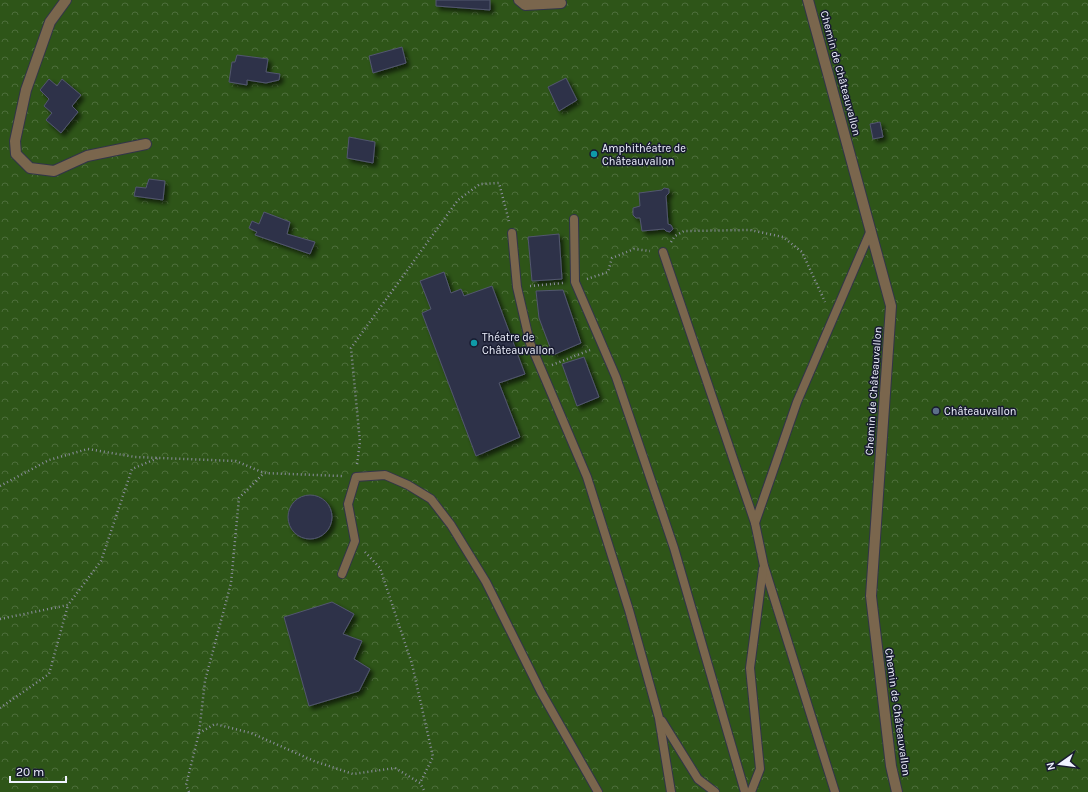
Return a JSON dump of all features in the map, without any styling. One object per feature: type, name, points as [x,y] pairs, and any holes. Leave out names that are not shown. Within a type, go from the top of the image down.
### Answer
[{"type":"street","points":[[66,0],[50,22],[26,90],[15,141],[16,154],[30,168],[54,171],[88,156],[146,144]]},
{"type":"street","points":[[518,0],[525,5],[561,3]]},
{"type":"street","name":"Chemin de Châteauvallon","points":[[808,0],[891,306],[871,596],[891,766],[897,792]]},
{"type":"lane","points":[[574,219],[575,282],[616,377],[674,548],[745,792]]},
{"type":"lane","points":[[755,523],[797,402],[871,230]]},
{"type":"lane","points":[[512,233],[517,288],[530,343],[587,477],[629,610],[659,718],[671,792]]},
{"type":"lane","points":[[663,252],[755,523],[764,566],[835,792]]},
{"type":"lane","points":[[342,574],[355,541],[348,504],[356,477],[385,475],[408,485],[431,499],[451,525],[486,582],[541,692],[589,773],[598,792]]},
{"type":"lane","points":[[751,792],[760,769],[750,668],[764,566]]},
{"type":"lane","points":[[659,718],[698,779],[715,792]]},
{"type":"path","points":[[0,486],[49,460],[88,449],[135,457],[236,461],[264,473],[356,477],[360,442],[351,348],[458,200],[480,184],[499,183],[512,233]]},
{"type":"path","points":[[517,288],[575,282],[608,272],[612,258],[634,249],[663,252],[675,236],[684,231],[750,230],[782,237],[802,252],[833,320]]},
{"type":"path","points":[[541,369],[602,346]]},
{"type":"path","points":[[0,708],[49,674],[68,605],[102,561],[132,469],[160,457]]},
{"type":"path","points":[[189,792],[186,785],[199,733],[205,681],[231,583],[240,498],[264,473]]},
{"type":"path","points":[[355,541],[380,568],[412,664],[433,757],[420,783]]},
{"type":"path","points":[[0,619],[68,605]]},
{"type":"path","points":[[199,733],[215,724],[251,733],[314,761],[353,774],[395,768],[420,783],[425,792]]},
{"type":"green space","points":[[0,0],[1088,0],[1088,792],[0,792]]},
{"type":"building","points":[[436,0],[490,0],[490,10],[436,6]]},
{"type":"building","points":[[402,47],[406,63],[373,73],[369,56]]},
{"type":"building","points":[[237,55],[268,59],[266,72],[280,74],[279,80],[266,83],[247,80],[247,85],[229,82],[232,62],[235,62]]},
{"type":"building","points":[[566,78],[577,100],[559,111],[548,87]]},
{"type":"building","points":[[49,79],[57,86],[62,79],[81,95],[72,106],[78,112],[61,133],[46,120],[52,113],[44,106],[49,99],[40,90]]},
{"type":"building","points":[[880,122],[883,137],[873,139],[870,124]]},
{"type":"building","points":[[349,137],[375,142],[373,163],[347,158]]},
{"type":"building","points":[[149,179],[165,181],[163,200],[134,196],[136,187],[146,188]]},
{"type":"building","points":[[664,188],[669,189],[669,193],[666,196],[668,224],[671,225],[673,229],[670,232],[664,229],[642,231],[640,218],[636,218],[633,215],[633,208],[640,206],[639,193],[662,190]]},
{"type":"building","points":[[264,212],[290,222],[287,234],[315,242],[310,254],[255,235],[257,232],[249,228],[252,221],[259,224]]},
{"type":"building","points":[[559,234],[562,279],[532,281],[528,237]]},
{"type":"building","name":"Théatre de Châteauvallon","points":[[444,272],[451,293],[461,289],[464,296],[492,286],[525,374],[499,383],[520,437],[476,456],[422,313],[431,309],[420,281]]},
{"type":"building","points":[[563,290],[581,343],[553,355],[539,318],[536,291]]},
{"type":"building","points":[[584,357],[599,397],[577,406],[562,364]]},
{"type":"building","points":[[306,495],[314,495],[319,496],[326,501],[331,508],[331,526],[326,533],[319,538],[306,539],[298,536],[291,529],[288,521],[288,513],[291,505],[298,498]]},
{"type":"building","points":[[332,602],[354,614],[343,634],[362,641],[354,659],[370,669],[359,691],[309,706],[284,617]]},
{"type":"place","name":"Amphithéatre de Châteauvallon","points":[[594,154]]},
{"type":"place","name":"Théatre de Châteauvallon","points":[[474,343]]},
{"type":"place","name":"Châteauvallon","points":[[936,411]]}]
